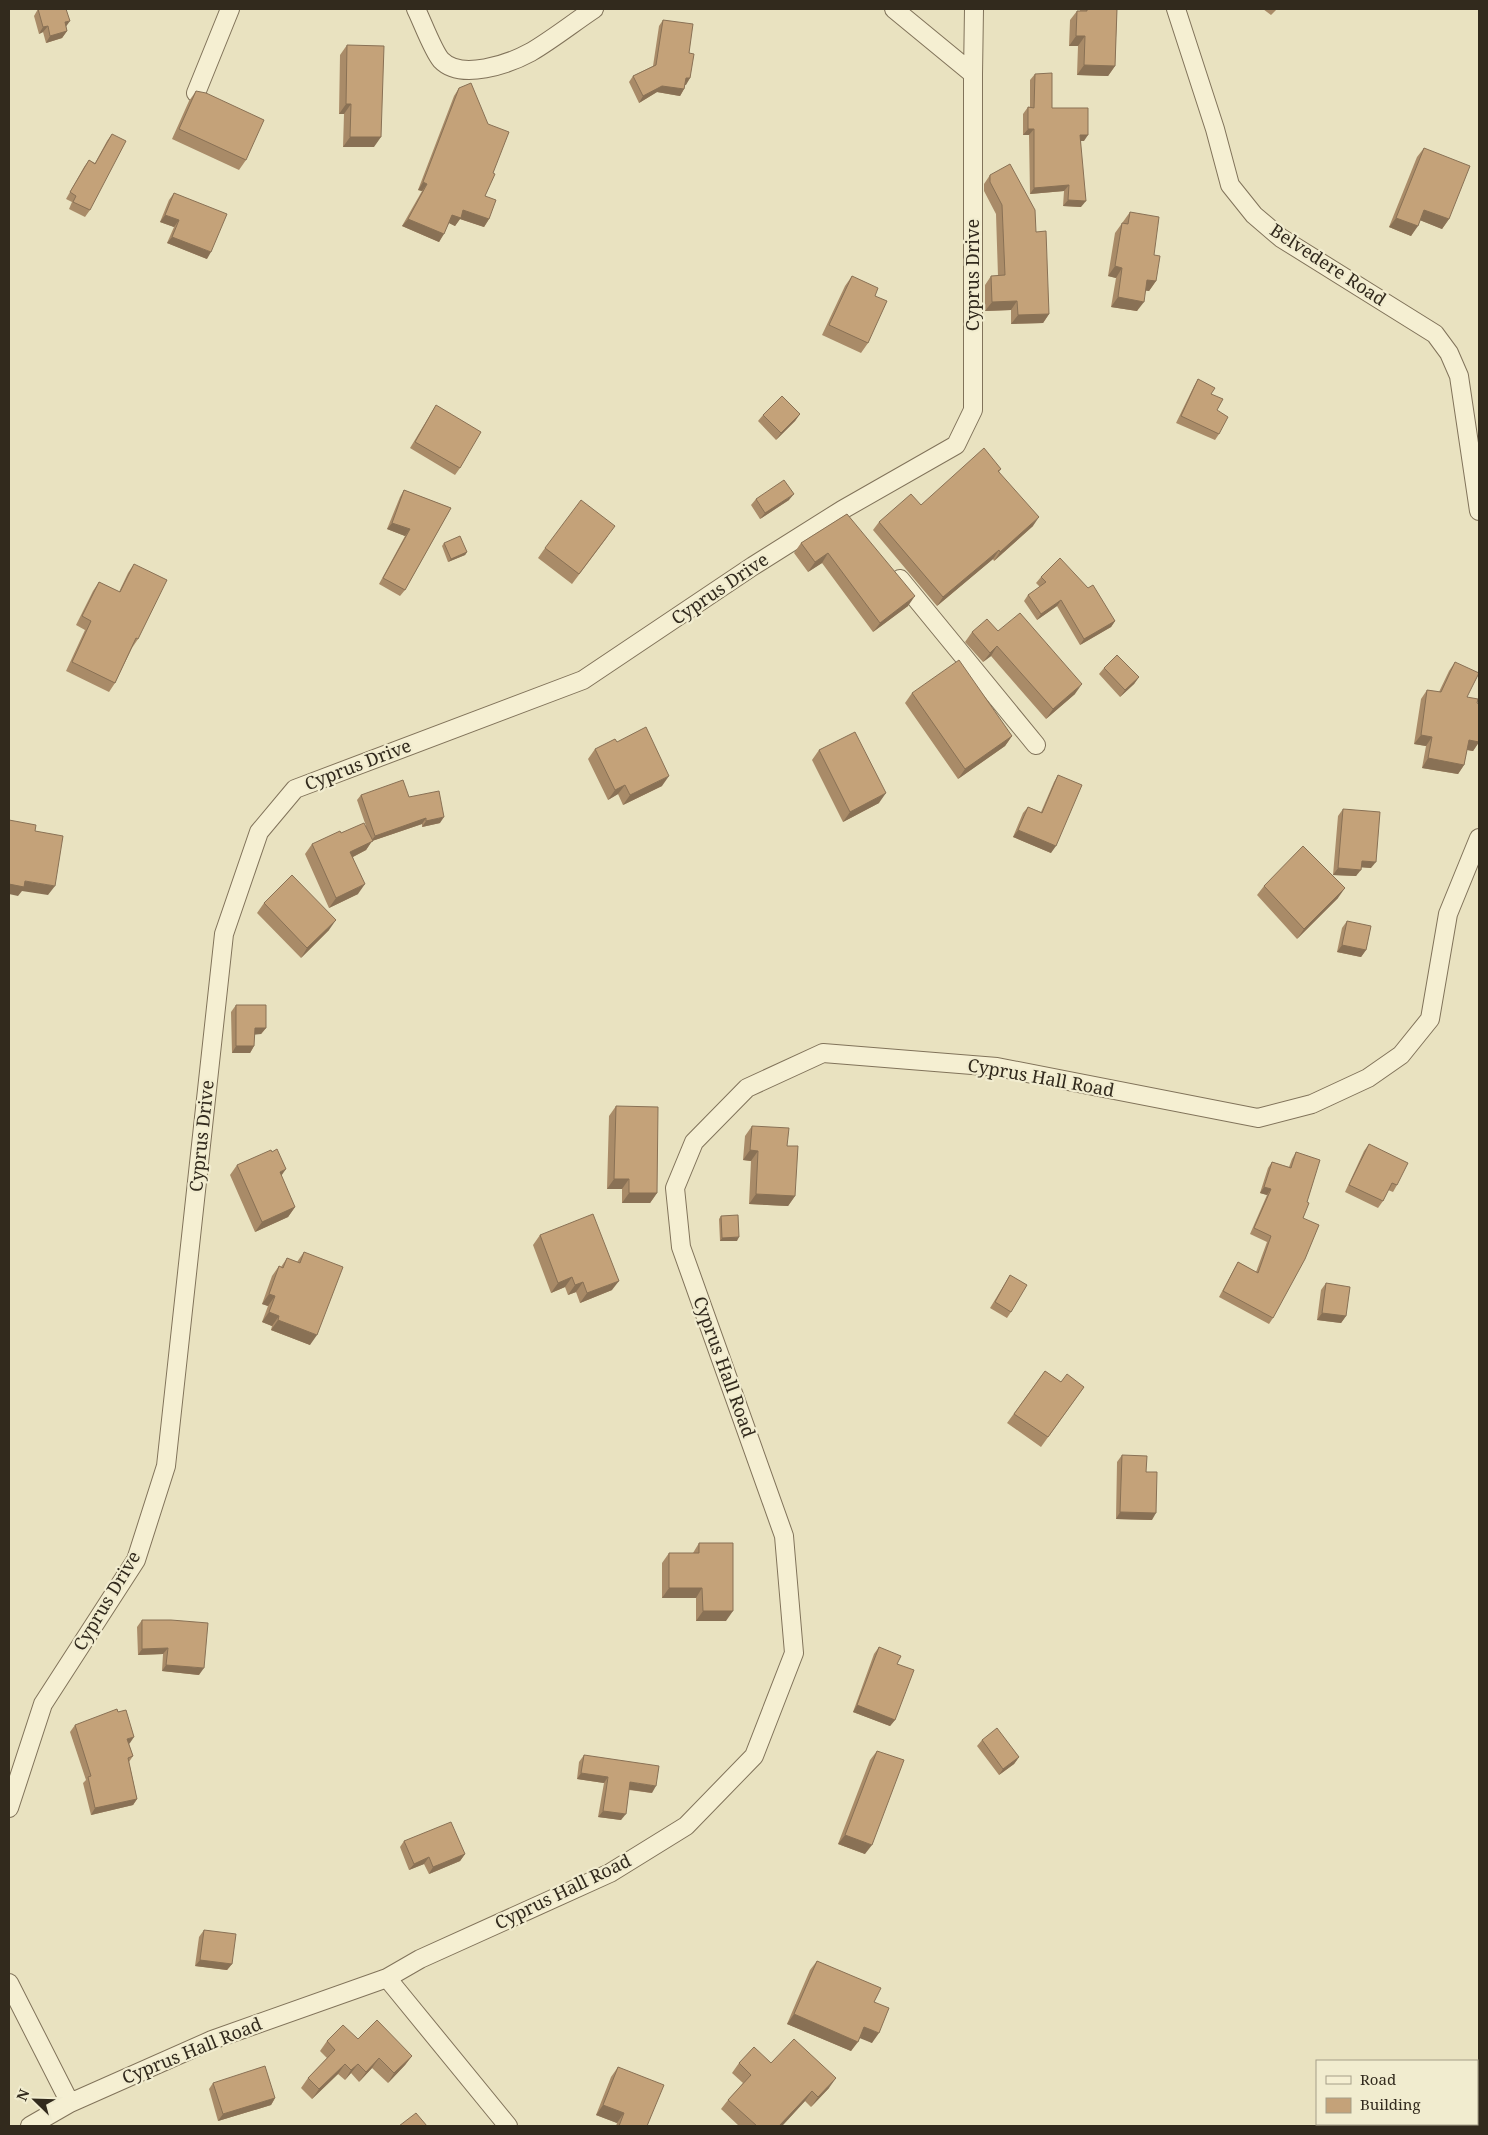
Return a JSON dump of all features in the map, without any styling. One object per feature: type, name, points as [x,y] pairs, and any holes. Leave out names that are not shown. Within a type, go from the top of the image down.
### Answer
[{"type":"street","points":[[196,93],[230,9]]},
{"type":"street","points":[[416,9],[440,59],[450,67],[468,71],[503,64],[530,52],[594,9]]},
{"type":"street","points":[[894,9],[973,74]]},
{"type":"street","points":[[973,74],[974,9]]},
{"type":"street","name":"Belvedere Road","points":[[1176,9],[1215,129],[1230,185],[1254,214],[1281,238],[1435,334],[1450,353],[1459,376],[1479,511]]},
{"type":"street","name":"Cyprus Drive","points":[[9,1808],[43,1704],[136,1560],[166,1466],[224,934],[259,832],[295,789],[583,680],[753,566],[842,510],[956,445],[973,410],[973,74]]},
{"type":"street","points":[[842,510],[855,525]]},
{"type":"street","points":[[886,563],[1036,745]]},
{"type":"street","name":"Cyprus Hall Road","points":[[30,2126],[70,2103],[212,2040],[387,1978],[420,1960],[610,1873],[686,1826],[754,1756],[794,1653],[784,1536],[681,1247],[676,1188],[694,1142],[747,1088],[823,1053],[997,1067],[1258,1118],[1312,1104],[1368,1078],[1401,1055],[1430,1019],[1448,914],[1479,838]]},
{"type":"street","points":[[387,1978],[508,2126]]},
{"type":"street","points":[[9,1983],[70,2103]]},
{"type":"building","points":[[38,9],[66,9],[70,21],[65,22],[67,31],[50,36],[48,26],[43,27]]},
{"type":"building","points":[[1087,9],[1117,9],[1115,66],[1084,65],[1085,36],[1076,36],[1077,11],[1087,11]]},
{"type":"building","points":[[663,20],[693,24],[689,53],[694,54],[690,78],[686,78],[684,89],[662,86],[643,96],[633,76],[656,65]]},
{"type":"building","points":[[347,45],[384,46],[381,137],[350,137],[351,104],[346,104]]},
{"type":"building","points":[[1052,73],[1052,108],[1088,108],[1088,135],[1080,135],[1086,201],[1068,200],[1069,185],[1034,188],[1034,129],[1028,129],[1028,107],[1034,108],[1035,74]]},
{"type":"building","points":[[471,83],[488,124],[509,132],[493,173],[495,174],[485,196],[496,200],[489,219],[463,210],[461,218],[452,215],[444,234],[408,219],[427,184],[423,182],[459,88]]},
{"type":"building","points":[[196,91],[206,93],[264,120],[246,160],[179,129]]},
{"type":"building","points":[[112,134],[126,141],[90,210],[73,202],[76,196],[70,192],[89,160],[95,164]]},
{"type":"building","points":[[1424,148],[1470,166],[1449,219],[1424,210],[1418,226],[1396,218]]},
{"type":"building","points":[[1010,164],[1035,210],[1036,232],[1046,231],[1049,314],[1018,315],[1017,301],[992,302],[991,276],[1005,275],[1002,205],[990,182],[990,175]]},
{"type":"building","points":[[174,193],[227,214],[211,252],[172,237],[179,220],[165,215]]},
{"type":"building","points":[[1130,212],[1159,217],[1154,255],[1160,256],[1156,281],[1147,280],[1144,302],[1118,297],[1122,268],[1115,266],[1122,223],[1128,224]]},
{"type":"building","points":[[852,276],[878,288],[875,296],[887,301],[868,343],[829,325]]},
{"type":"building","points":[[1198,379],[1215,388],[1211,394],[1223,399],[1217,410],[1228,417],[1219,434],[1181,416]]},
{"type":"building","points":[[782,396],[800,414],[781,433],[763,415]]},
{"type":"building","points":[[436,405],[481,432],[460,468],[415,442]]},
{"type":"building","points":[[984,448],[1001,469],[998,471],[1039,517],[1000,552],[999,550],[943,597],[879,522],[911,494],[921,505]]},
{"type":"building","points":[[784,480],[794,494],[765,513],[756,499]]},
{"type":"building","points":[[404,490],[451,508],[405,590],[383,578],[410,529],[392,523]]},
{"type":"building","points":[[581,500],[615,526],[579,574],[545,548]]},
{"type":"building","points":[[847,514],[915,596],[880,623],[828,553],[815,562],[801,543]]},
{"type":"building","points":[[460,536],[467,552],[451,559],[444,543]]},
{"type":"building","points":[[1060,558],[1088,588],[1093,585],[1115,621],[1084,639],[1061,600],[1041,614],[1028,595],[1046,582],[1041,577]]},
{"type":"building","points":[[134,564],[167,580],[138,639],[136,638],[115,683],[72,662],[91,621],[82,616],[99,582],[120,592]]},
{"type":"building","points":[[1020,613],[1082,684],[1053,709],[997,646],[990,653],[972,632],[987,619],[998,631]]},
{"type":"building","points":[[1117,655],[1139,677],[1125,690],[1104,668]]},
{"type":"building","points":[[959,660],[1012,736],[965,769],[912,693]]},
{"type":"building","points":[[1455,662],[1479,673],[1467,697],[1478,699],[1479,742],[1469,740],[1464,765],[1428,758],[1432,737],[1421,735],[1427,690],[1441,692]]},
{"type":"building","points":[[646,727],[669,776],[630,795],[625,785],[615,790],[595,749],[615,739],[617,742]]},
{"type":"building","points":[[855,732],[886,793],[850,812],[819,750]]},
{"type":"building","points":[[1058,775],[1082,785],[1056,846],[1018,830],[1028,807],[1042,813]]},
{"type":"building","points":[[403,780],[409,797],[439,791],[444,817],[426,821],[426,818],[375,836],[361,795]]},
{"type":"building","points":[[1343,809],[1380,812],[1376,862],[1362,861],[1361,870],[1338,868]]},
{"type":"building","points":[[9,820],[36,825],[35,831],[63,836],[55,886],[25,881],[24,887],[9,884]]},
{"type":"building","points":[[364,823],[373,841],[350,852],[365,884],[336,898],[312,844],[340,831],[341,833]]},
{"type":"building","points":[[1303,846],[1345,888],[1304,929],[1264,886]]},
{"type":"building","points":[[292,875],[336,920],[307,948],[264,903]]},
{"type":"building","points":[[1347,921],[1371,926],[1366,950],[1342,945]]},
{"type":"building","points":[[236,1005],[266,1005],[266,1028],[255,1028],[254,1046],[236,1046]]},
{"type":"building","points":[[616,1106],[658,1107],[657,1193],[629,1193],[629,1179],[614,1179]]},
{"type":"building","points":[[752,1126],[789,1128],[787,1146],[798,1146],[795,1196],[756,1194],[758,1151],[750,1150]]},
{"type":"building","points":[[1369,1144],[1408,1163],[1397,1185],[1392,1183],[1383,1201],[1349,1185]]},
{"type":"building","points":[[277,1149],[286,1169],[280,1172],[295,1207],[262,1222],[237,1165]]},
{"type":"building","points":[[1296,1152],[1320,1160],[1307,1202],[1309,1203],[1303,1218],[1319,1225],[1305,1259],[1273,1318],[1223,1291],[1238,1262],[1258,1273],[1271,1236],[1254,1228],[1271,1189],[1264,1187],[1272,1162],[1291,1168]]},
{"type":"building","points":[[593,1214],[619,1281],[587,1293],[583,1282],[575,1285],[572,1277],[558,1283],[540,1235]]},
{"type":"building","points":[[738,1215],[739,1237],[722,1238],[721,1216]]},
{"type":"building","points":[[304,1252],[343,1267],[317,1335],[278,1320],[279,1316],[269,1312],[275,1296],[269,1294],[279,1266],[283,1268],[287,1258],[300,1263]]},
{"type":"building","points":[[1010,1275],[1027,1285],[1011,1312],[995,1302]]},
{"type":"building","points":[[1326,1283],[1350,1287],[1346,1316],[1322,1313]]},
{"type":"building","points":[[1045,1371],[1061,1382],[1067,1374],[1084,1387],[1048,1437],[1014,1414]]},
{"type":"building","points":[[1122,1455],[1147,1456],[1146,1472],[1157,1472],[1156,1513],[1120,1512]]},
{"type":"building","points":[[699,1543],[733,1543],[733,1611],[703,1611],[702,1588],[669,1588],[669,1553],[699,1553]]},
{"type":"building","points":[[142,1620],[208,1623],[204,1668],[166,1665],[168,1648],[142,1649]]},
{"type":"building","points":[[879,1647],[901,1656],[897,1664],[914,1670],[895,1720],[857,1705]]},
{"type":"building","points":[[117,1709],[118,1712],[126,1710],[134,1737],[127,1739],[133,1756],[128,1758],[137,1799],[95,1808],[88,1777],[91,1776],[75,1725]]},
{"type":"building","points":[[997,1728],[1019,1757],[1003,1769],[982,1740]]},
{"type":"building","points":[[877,1751],[904,1760],[872,1845],[845,1835]]},
{"type":"building","points":[[584,1755],[659,1766],[656,1786],[630,1782],[626,1814],[603,1811],[608,1777],[581,1773]]},
{"type":"building","points":[[451,1822],[465,1854],[433,1867],[429,1857],[414,1864],[404,1841]]},
{"type":"building","points":[[204,1930],[236,1934],[232,1964],[200,1960]]},
{"type":"building","points":[[817,1961],[881,1988],[874,2002],[889,2008],[879,2033],[864,2027],[858,2042],[794,2014]]},
{"type":"building","points":[[377,2020],[412,2056],[394,2073],[379,2058],[366,2072],[358,2064],[351,2070],[345,2064],[319,2089],[308,2078],[335,2050],[327,2041],[343,2025],[358,2039]]},
{"type":"building","points":[[794,2039],[836,2078],[818,2097],[812,2091],[779,2126],[757,2126],[728,2100],[751,2075],[739,2063],[754,2047],[771,2063]]},
{"type":"building","points":[[265,2066],[275,2098],[223,2114],[213,2083]]},
{"type":"building","points":[[618,2067],[664,2085],[647,2126],[619,2126],[624,2113],[603,2105]]},
{"type":"building","points":[[416,2113],[427,2126],[399,2126]]}]
